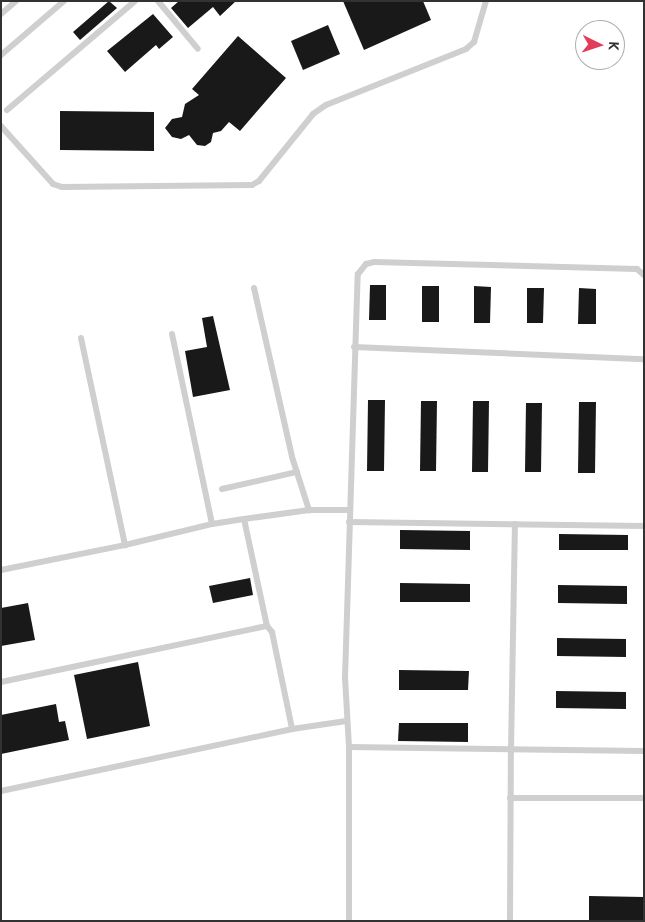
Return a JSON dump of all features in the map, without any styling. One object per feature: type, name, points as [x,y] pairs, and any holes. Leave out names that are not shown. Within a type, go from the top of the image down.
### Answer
[{"type":"lane","points":[[1,14],[16,1]]},
{"type":"lane","points":[[1,56],[64,1]]},
{"type":"lane","points":[[7,110],[135,1]]},
{"type":"lane","points":[[158,1],[198,49]]},
{"type":"lane","points":[[1,126],[53,184],[62,187],[252,185],[259,181],[314,114],[326,105],[466,49],[474,42],[486,1]]},
{"type":"lane","points":[[349,921],[349,747],[344,678],[358,274],[363,266],[370,263],[637,269],[644,275]]},
{"type":"lane","points":[[254,288],[297,472],[309,510]]},
{"type":"lane","points":[[172,334],[212,524]]},
{"type":"lane","points":[[81,338],[125,545]]},
{"type":"lane","points":[[354,347],[644,359]]},
{"type":"lane","points":[[222,489],[297,472]]},
{"type":"lane","points":[[1,570],[125,545],[212,524],[309,510],[350,510]]},
{"type":"lane","points":[[244,519],[267,626],[272,632],[292,729]]},
{"type":"lane","points":[[349,522],[644,526]]},
{"type":"lane","points":[[510,921],[510,750],[515,524]]},
{"type":"lane","points":[[1,682],[267,626]]},
{"type":"lane","points":[[1,792],[292,729],[346,721]]},
{"type":"lane","points":[[349,747],[644,751]]},
{"type":"lane","points":[[510,798],[644,798]]},
{"type":"building","points":[[109,1],[117,8],[80,40],[73,32]]},
{"type":"building","points":[[179,1],[236,1],[220,16],[213,7],[188,28],[171,8]]},
{"type":"building","points":[[343,1],[423,1],[431,20],[364,50]]},
{"type":"building","points":[[153,14],[173,37],[159,49],[156,45],[125,72],[107,51]]},
{"type":"building","points":[[328,25],[340,54],[303,70],[291,41]]},
{"type":"building","points":[[238,36],[286,78],[240,131],[229,122],[221,131],[213,133],[211,142],[205,146],[197,145],[189,135],[181,139],[172,137],[165,128],[172,119],[182,117],[185,104],[199,95],[192,89]]},
{"type":"building","points":[[60,111],[154,112],[154,151],[60,150]]},
{"type":"building","points":[[370,285],[386,285],[386,320],[369,320]]},
{"type":"building","points":[[422,286],[439,286],[439,322],[422,322]]},
{"type":"building","points":[[474,286],[491,287],[490,323],[474,323]]},
{"type":"building","points":[[527,288],[544,288],[543,323],[527,323]]},
{"type":"building","points":[[579,288],[596,289],[596,324],[578,324]]},
{"type":"building","points":[[213,316],[230,390],[193,397],[185,351],[207,347],[202,318]]},
{"type":"building","points":[[368,400],[385,400],[384,471],[367,471]]},
{"type":"building","points":[[421,401],[437,401],[436,471],[420,471]]},
{"type":"building","points":[[473,401],[489,401],[488,472],[472,472]]},
{"type":"building","points":[[579,402],[596,402],[595,473],[578,473]]},
{"type":"building","points":[[526,403],[542,403],[541,472],[525,472]]},
{"type":"building","points":[[400,530],[470,531],[470,550],[400,549]]},
{"type":"building","points":[[559,534],[628,535],[628,550],[559,550]]},
{"type":"building","points":[[250,578],[253,595],[213,603],[209,586]]},
{"type":"building","points":[[400,583],[470,584],[470,602],[400,602]]},
{"type":"building","points":[[558,585],[627,586],[627,604],[558,603]]},
{"type":"building","points":[[28,603],[35,640],[1,646],[1,608]]},
{"type":"building","points":[[557,638],[626,639],[626,657],[557,656]]},
{"type":"building","points":[[138,662],[150,726],[87,739],[74,675]]},
{"type":"building","points":[[399,670],[469,671],[468,690],[399,690]]},
{"type":"building","points":[[556,691],[626,692],[626,709],[556,708]]},
{"type":"building","points":[[56,704],[59,722],[65,721],[69,740],[1,754],[1,715]]},
{"type":"building","points":[[399,723],[468,723],[468,742],[398,741]]},
{"type":"building","points":[[589,896],[644,897],[644,921],[589,921]]}]
